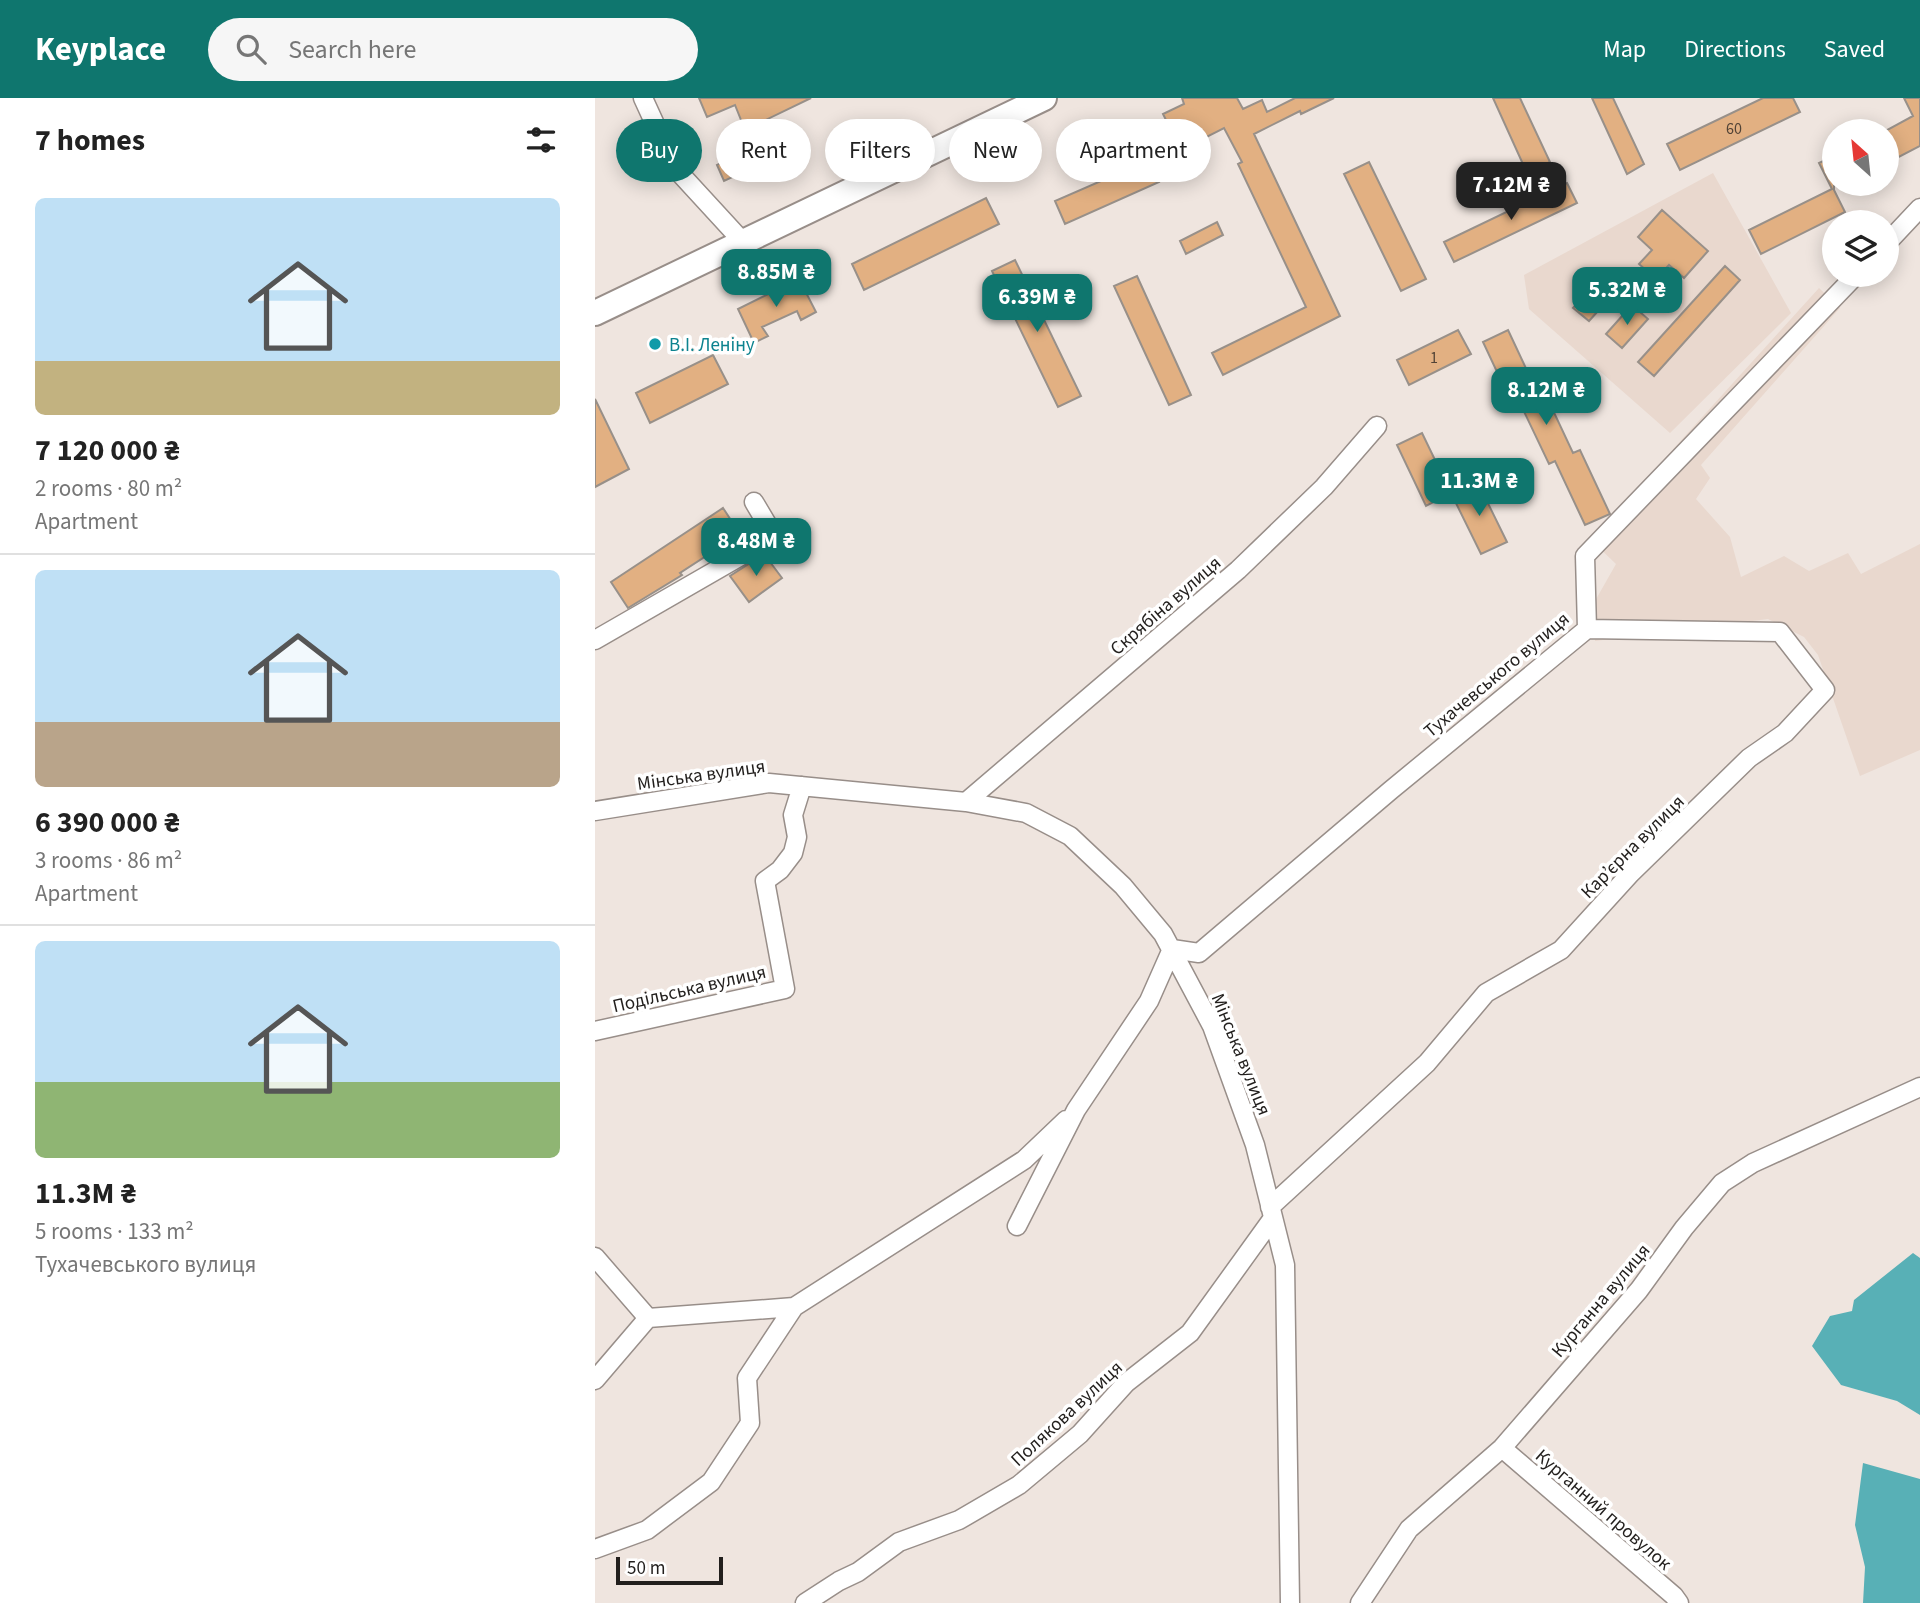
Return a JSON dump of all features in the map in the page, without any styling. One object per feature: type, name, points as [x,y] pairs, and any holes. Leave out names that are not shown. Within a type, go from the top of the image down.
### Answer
[{"type":"street","points":[[643,98],[675,168],[743,242]]},
{"type":"street","points":[[595,313],[1044,98]]},
{"type":"street","points":[[1899,230],[1920,208]]},
{"type":"street","name":"Тухачевського вулиця","points":[[1172,949],[1199,953],[1401,781],[1587,629],[1585,556],[1844,287]]},
{"type":"street","name":"Скрябіна вулиця","points":[[966,802],[1238,570],[1324,487],[1377,426]]},
{"type":"street","points":[[595,640],[746,553],[773,534],[754,502]]},
{"type":"street","name":"Кар’єрна вулиця","points":[[1272,1212],[1427,1063],[1486,993],[1561,950],[1631,873],[1749,758],[1785,733],[1825,690],[1780,632],[1587,629]]},
{"type":"street","name":"Мінська вулиця","points":[[595,811],[769,783],[966,802],[1026,813],[1070,836],[1123,886],[1163,934],[1212,1026],[1255,1145],[1285,1265],[1290,1603]]},
{"type":"street","name":"Подільська вулиця","points":[[595,1031],[785,989],[765,881],[779,870],[793,853],[797,837],[793,815],[802,786]]},
{"type":"street","points":[[1017,1226],[1076,1110],[1149,1001],[1172,949]]},
{"type":"street","name":"Курганна вулиця","points":[[1360,1603],[1409,1529],[1502,1448],[1639,1290],[1684,1228],[1722,1183],[1753,1163],[1920,1087]]},
{"type":"street","points":[[595,1549],[647,1530],[711,1482],[750,1423],[747,1378],[794,1307],[1024,1160],[1076,1110]]},
{"type":"street","name":"Полякова вулиця","points":[[805,1603],[858,1572],[898,1542],[959,1520],[1019,1485],[1080,1434],[1126,1383],[1190,1333],[1272,1212]]},
{"type":"street","points":[[595,1257],[649,1318]]},
{"type":"street","points":[[595,1380],[649,1318],[794,1307]]},
{"type":"street","name":"Курганний провулок","points":[[1502,1448],[1679,1601]]},
{"type":"shaded area","points":[[1713,173],[1791,313],[1670,433],[1529,309],[1524,275]]},
{"type":"shaded area","points":[[1819,288],[1840,308],[1701,465],[1710,478],[1696,499],[1730,537],[1741,577],[1784,556],[1809,571],[1848,553],[1861,574],[1920,544],[1920,750],[1860,776],[1818,655],[1804,637],[1768,619],[1595,641],[1595,601],[1616,564],[1591,540]]},
{"type":"water","points":[[1913,1253],[1920,1258],[1920,1415],[1897,1401],[1841,1385],[1812,1346],[1830,1316],[1852,1311],[1854,1300]]},
{"type":"water","points":[[1863,1463],[1920,1479],[1920,1603],[1863,1603],[1865,1567],[1855,1525]]},
{"type":"building","points":[[699,98],[811,98],[768,119],[741,119],[735,105],[707,117]]},
{"type":"building","points":[[1182,98],[1237,98],[1243,109],[1262,100],[1267,112],[1295,98],[1334,98],[1254,134],[1340,316],[1223,375],[1212,353],[1306,307],[1238,164],[1242,162],[1224,128],[1211,135],[1211,119],[1166,119],[1163,114],[1184,104]]},
{"type":"building","points":[[1493,98],[1520,98],[1550,162],[1527,173]]},
{"type":"building","points":[[1592,98],[1613,98],[1644,164],[1627,174]]},
{"type":"building","points":[[1763,98],[1793,98],[1800,112],[1680,170],[1667,144]]},
{"type":"building","points":[[1904,98],[1920,98],[1920,146],[1899,157],[1899,124],[1913,116]]},
{"type":"building","points":[[1369,162],[1426,279],[1401,291],[1344,174]]},
{"type":"building","points":[[1099,182],[1159,182],[1065,224],[1055,201]]},
{"type":"building","points":[[1567,183],[1577,203],[1454,262],[1444,242]]},
{"type":"building","points":[[1822,194],[1837,196],[1844,210],[1822,210],[1822,224],[1761,254],[1749,230]]},
{"type":"building","points":[[986,198],[999,224],[864,290],[852,264]]},
{"type":"building","points":[[1662,210],[1708,251],[1684,278],[1669,265],[1656,279],[1639,264],[1652,250],[1638,237]]},
{"type":"building","points":[[1217,222],[1223,235],[1186,254],[1180,241]]},
{"type":"building","points":[[1015,260],[1081,396],[1058,407],[992,271]]},
{"type":"building","points":[[1725,266],[1740,280],[1654,376],[1638,362]]},
{"type":"building","points":[[1137,276],[1191,395],[1169,405],[1114,286]]},
{"type":"building","points":[[799,279],[816,312],[801,320],[797,311],[762,327],[768,336],[754,343],[738,309]]},
{"type":"building","points":[[1599,279],[1615,292],[1589,321],[1573,308]]},
{"type":"building","points":[[1632,305],[1648,319],[1622,348],[1606,334]]},
{"type":"building","points":[[1458,330],[1471,354],[1409,385],[1397,360]]},
{"type":"building","points":[[1508,330],[1537,392],[1543,389],[1573,453],[1580,450],[1610,514],[1585,525],[1555,461],[1549,464],[1519,401],[1512,404],[1483,342]]},
{"type":"building","points":[[713,355],[728,384],[650,423],[636,393]]},
{"type":"building","points":[[595,399],[629,469],[595,487]]},
{"type":"building","points":[[1422,433],[1451,493],[1426,506],[1397,445]]},
{"type":"building","points":[[1477,481],[1507,542],[1481,554],[1451,493]]},
{"type":"building","points":[[723,508],[740,534],[680,573],[682,575],[628,608],[611,582]]},
{"type":"building","points":[[764,554],[782,578],[749,602],[730,576]]},
{"type":"place","name":"В.І. Леніну","points":[[655,344]]}]
